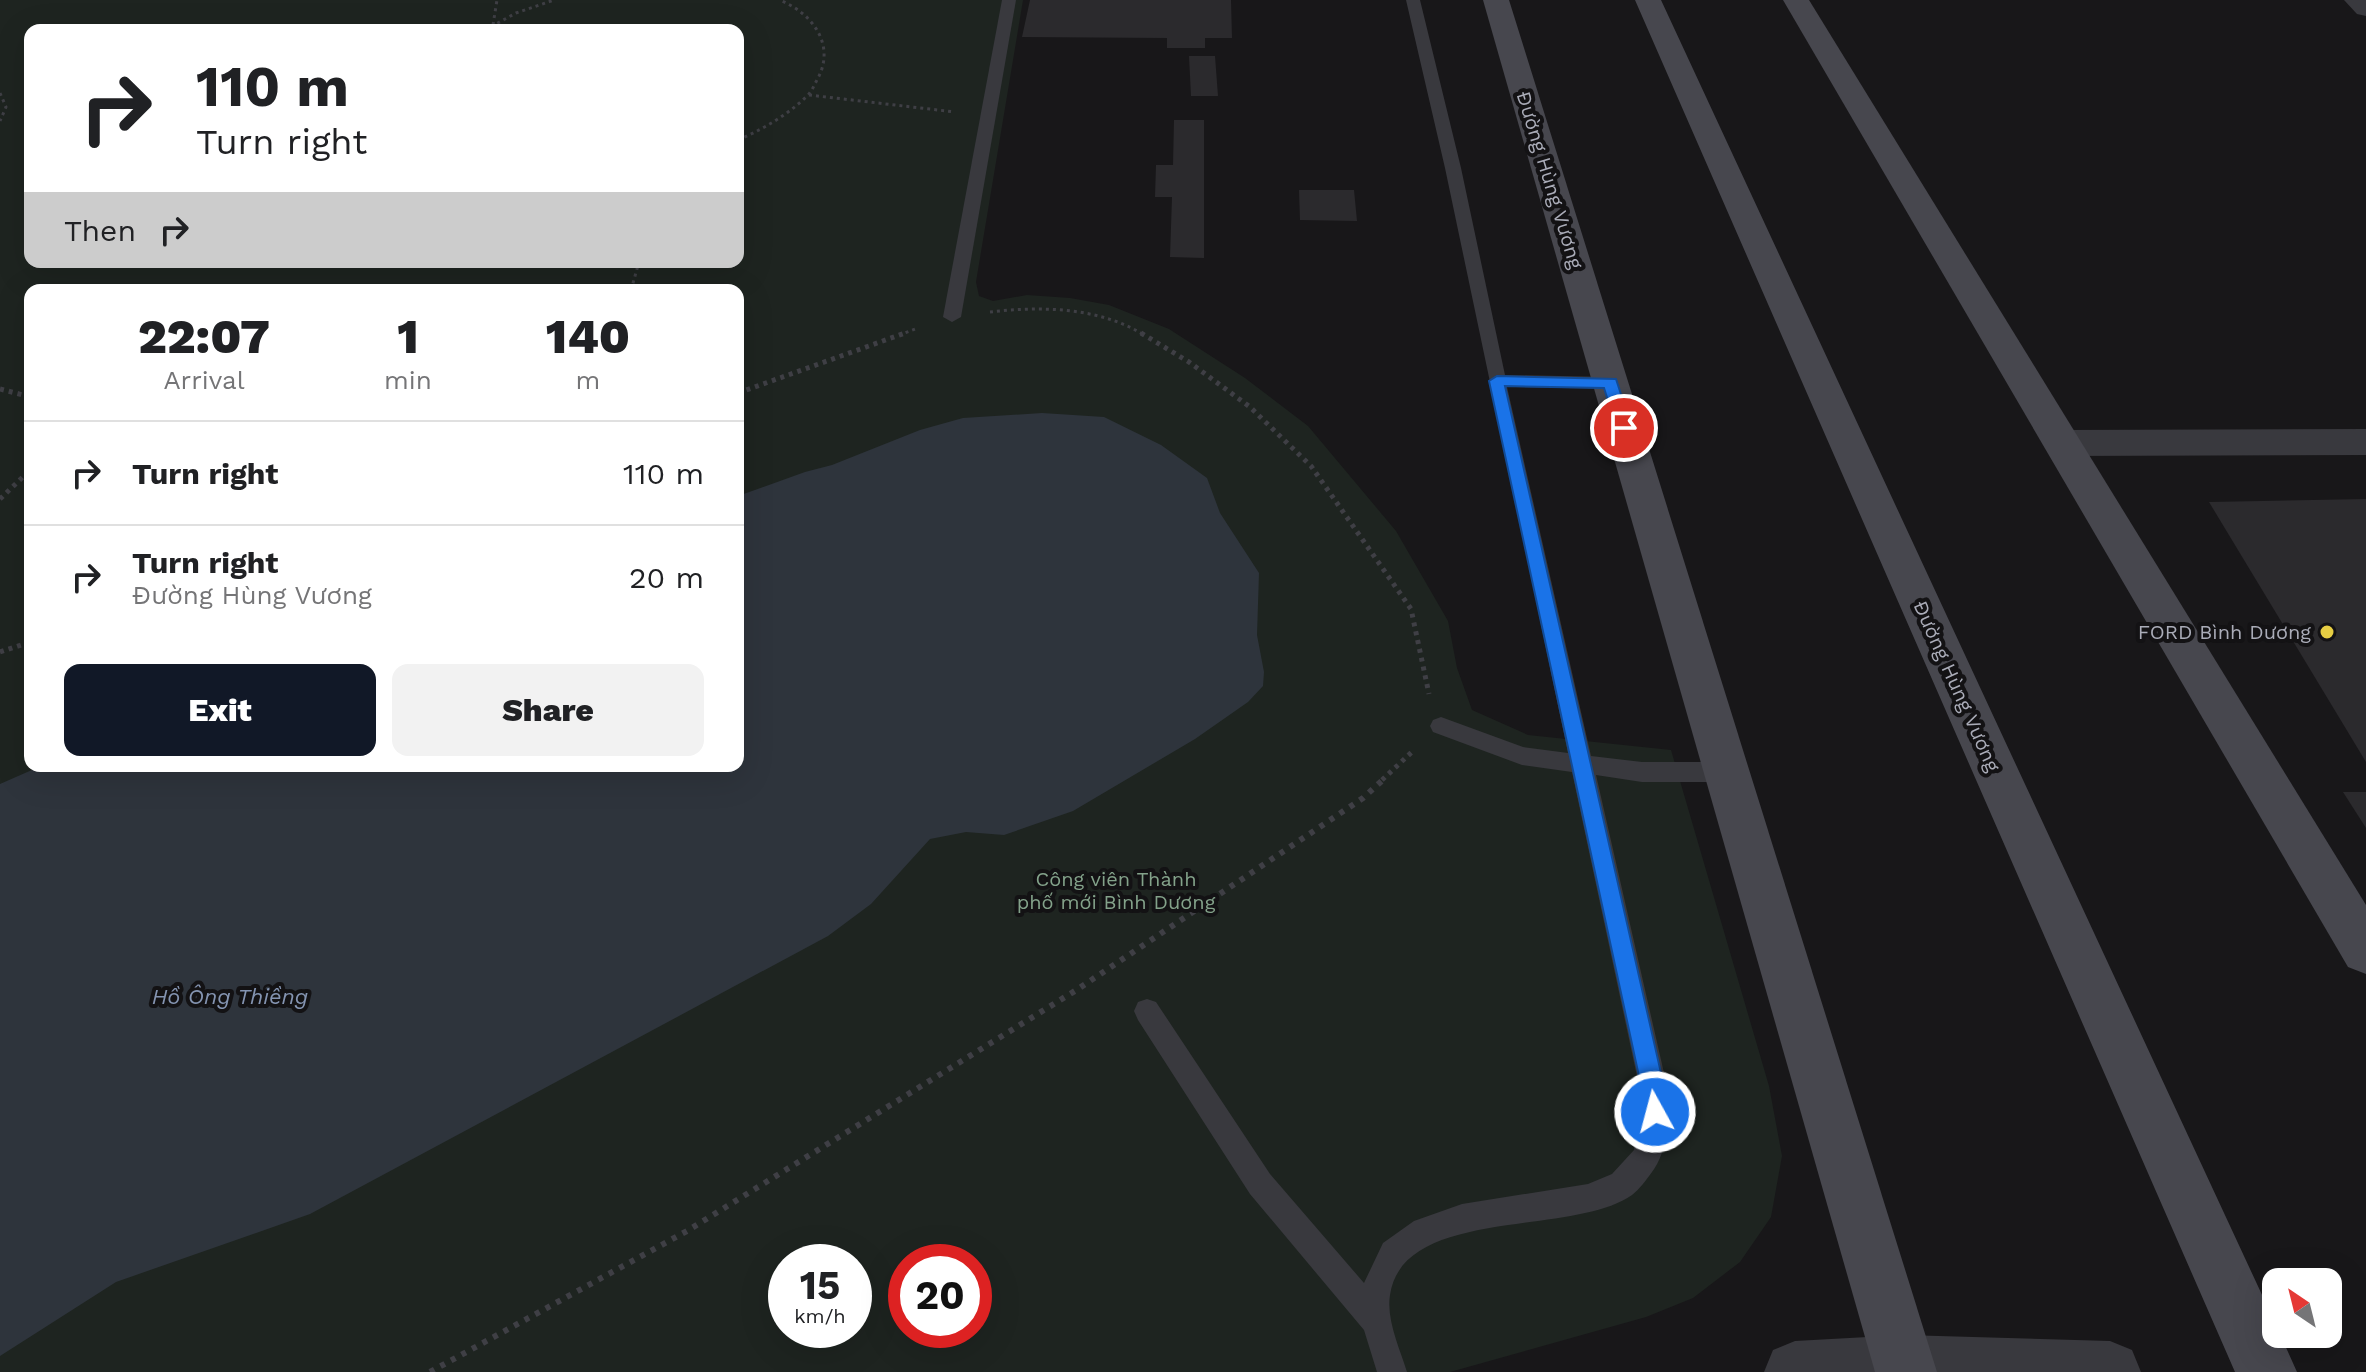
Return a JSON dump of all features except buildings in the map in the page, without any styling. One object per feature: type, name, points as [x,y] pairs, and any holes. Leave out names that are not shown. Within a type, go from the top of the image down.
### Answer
[{"type":"main road","name":"Đường Hùng Vương","points":[[1496,0],[1905,1369]]},
{"type":"main road","name":"Đường Hùng Vương","points":[[1648,0],[2266,1372]]},
{"type":"main road","points":[[1796,0],[2366,951]]},
{"type":"street","points":[[2357,0],[2366,8]]},
{"type":"street","points":[[2062,443],[2366,442]]},
{"type":"street","points":[[1795,1372],[1905,1369],[2110,1372]]},
{"type":"lane","points":[[952,317],[1009,0]]},
{"type":"lane","points":[[1392,1372],[1379,1324],[1375,1290],[1392,1254],[1423,1232],[1456,1219],[1598,1198],[1623,1185],[1643,1162],[1654,1129],[1655,1095],[1453,168],[1413,0]]},
{"type":"lane","points":[[1497,381],[1610,383]]},
{"type":"lane","points":[[1441,726],[1522,756],[1642,772],[1727,772]]},
{"type":"lane","points":[[1147,1011],[1260,1184],[1379,1324]]},
{"type":"path","points":[[492,24],[497,0]]},
{"type":"path","points":[[496,24],[516,13],[554,0]]},
{"type":"path","points":[[744,137],[771,125],[809,95],[826,61],[820,31],[795,6],[779,0]]},
{"type":"path","points":[[0,93],[6,107],[0,121]]},
{"type":"path","points":[[809,95],[988,116]]},
{"type":"path","points":[[430,1372],[687,1231],[1078,989],[1363,798],[1441,726],[1426,686],[1411,609],[1311,466],[1250,407],[1189,362],[1138,331],[1089,314],[1034,307],[952,317],[870,343],[744,391]]},
{"type":"path","points":[[0,389],[24,396]]},
{"type":"path","points":[[0,499],[24,476]]},
{"type":"path","points":[[0,652],[24,644]]},
{"type":"green space","name":"Công viên Thành phố mới Bình Dương","points":[[0,0],[1023,0],[976,282],[979,296],[993,301],[1027,295],[1109,305],[1169,329],[1245,378],[1308,426],[1396,531],[1448,621],[1457,668],[1472,710],[1528,735],[1671,750],[1769,1086],[1782,1156],[1771,1217],[1740,1262],[1693,1298],[1646,1317],[1450,1372],[0,1372]]},
{"type":"water","name":"Hồ Ông Thiềng","points":[[1042,413],[1104,417],[1161,445],[1207,478],[1220,513],[1259,573],[1257,635],[1264,672],[1263,686],[1248,702],[1195,739],[1073,811],[1004,835],[966,832],[930,839],[871,904],[828,936],[310,1214],[116,1282],[0,1356],[0,784],[27,772],[744,772],[744,494],[832,465],[920,430],[963,418]]},
{"type":"place","name":"FORD Bình Dương","points":[[2327,632]]},
{"type":"route","points":[[1624,428],[1610,383],[1497,381],[1655,1095],[1655,1112]]}]
